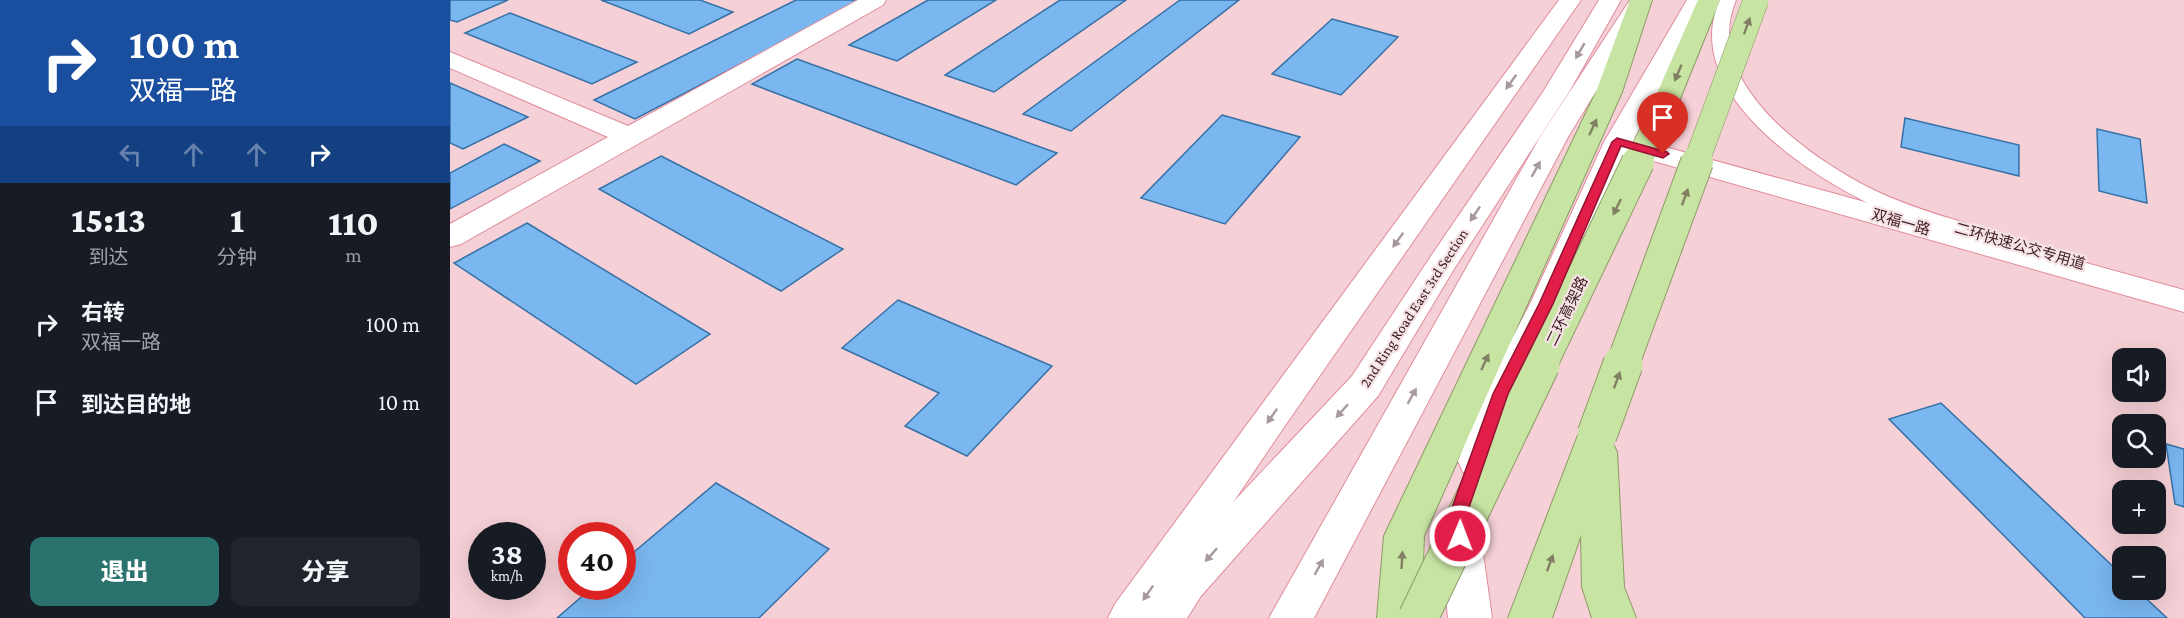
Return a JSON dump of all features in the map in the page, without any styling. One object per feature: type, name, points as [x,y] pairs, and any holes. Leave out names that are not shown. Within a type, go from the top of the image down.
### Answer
[{"type":"highway","points":[[1399,618],[1404,536],[1609,92],[1641,0]]},
{"type":"highway","name":"二环高架路","points":[[1418,618],[1640,160],[1709,0]]},
{"type":"highway","points":[[1530,618],[1756,0]]},
{"type":"highway","points":[[1597,435],[1603,587],[1614,618]]},
{"type":"street","points":[[450,237],[875,0]]},
{"type":"street","points":[[1130,618],[1282,401],[1570,0]]},
{"type":"street","name":"2nd Ring Road East 3rd Section","points":[[1162,618],[1186,582],[1365,386],[1442,263],[1556,92],[1610,0]]},
{"type":"street","points":[[1291,618],[1554,136],[1641,0]]},
{"type":"street","points":[[1470,618],[1458,516],[1501,394],[1546,304],[1617,142],[1698,0]]},
{"type":"street","points":[[450,59],[630,136]]},
{"type":"street","name":"双福一路","points":[[1617,142],[2184,301]]},
{"type":"lane","name":"二环快速公交专用道","points":[[1728,0],[1720,20],[1721,37],[1726,64],[1740,91],[1763,122],[1792,147],[1860,191],[1926,219],[2184,293]]},
{"type":"building","points":[[450,0],[508,0],[457,22],[450,20]]},
{"type":"building","points":[[601,0],[700,0],[733,12],[689,34]]},
{"type":"building","points":[[796,0],[864,0],[635,119],[594,100]]},
{"type":"building","points":[[928,0],[996,0],[897,61],[849,45]]},
{"type":"building","points":[[1060,0],[1126,0],[994,92],[945,75]]},
{"type":"building","points":[[1180,0],[1239,0],[1071,131],[1023,114]]},
{"type":"building","points":[[510,13],[637,62],[592,84],[465,33]]},
{"type":"building","points":[[1332,19],[1398,37],[1341,95],[1272,74]]},
{"type":"building","points":[[797,59],[1057,153],[1016,185],[752,84]]},
{"type":"building","points":[[450,83],[528,117],[463,149],[450,143]]},
{"type":"building","points":[[1222,115],[1300,137],[1225,224],[1141,198]]},
{"type":"building","points":[[1905,118],[2019,145],[2019,176],[1901,147]]},
{"type":"building","points":[[2097,129],[2140,139],[2147,203],[2099,191]]},
{"type":"building","points":[[504,144],[540,161],[450,209],[450,173]]},
{"type":"building","points":[[661,156],[843,249],[781,291],[599,189]]},
{"type":"building","points":[[527,223],[710,334],[636,384],[454,263]]},
{"type":"building","points":[[898,300],[1052,366],[967,456],[905,426],[939,393],[842,348]]},
{"type":"building","points":[[1941,403],[2112,565],[2112,600],[2148,600],[2167,618],[2085,618],[1889,419]]},
{"type":"building","points":[[2166,444],[2184,449],[2184,507],[2175,504]]},
{"type":"building","points":[[716,483],[829,549],[759,618],[557,618],[578,600],[636,600],[636,550]]},
{"type":"route","points":[[1460,536],[1458,516],[1501,394],[1546,304],[1617,142],[1663,154]]}]
